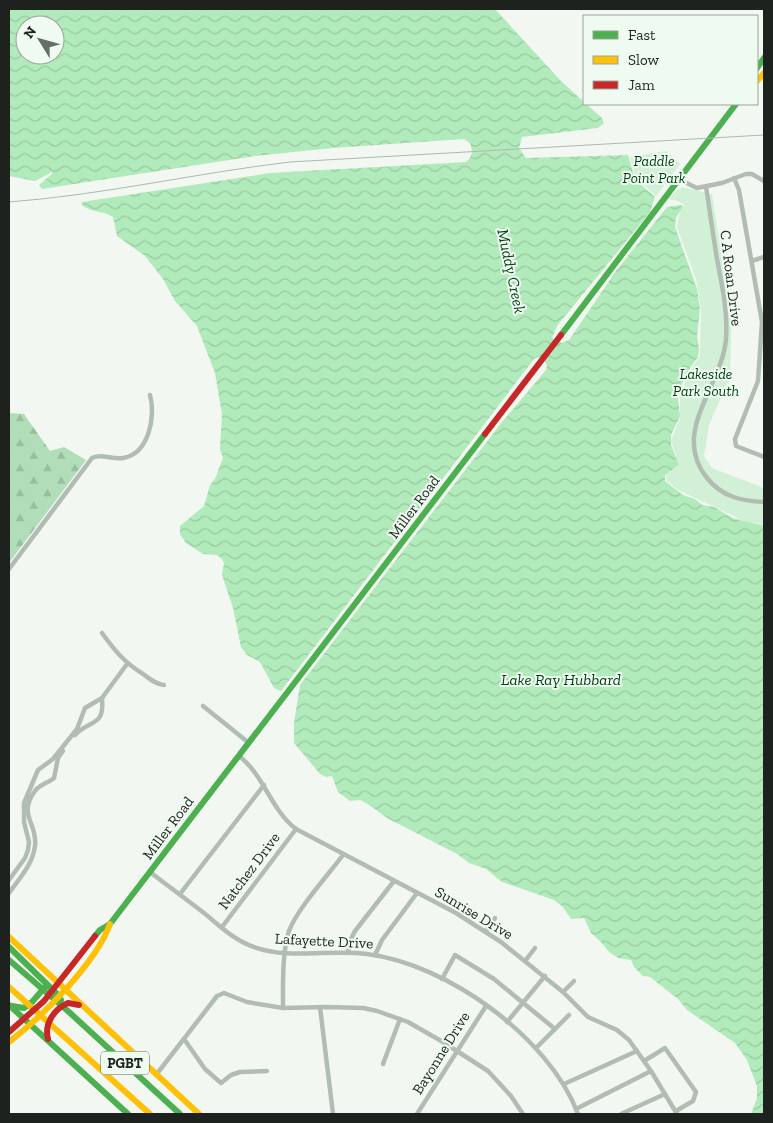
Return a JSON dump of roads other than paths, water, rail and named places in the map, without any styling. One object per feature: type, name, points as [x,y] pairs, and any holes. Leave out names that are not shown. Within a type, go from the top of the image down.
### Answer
[{"type":"main road","name":"Miller Road","points":[[9,1042],[31,1025],[65,990],[106,937],[110,924],[735,105]]},
{"type":"main road","name":"Miller Road","points":[[9,1032],[44,1001],[100,930],[110,924]]},
{"type":"main road","points":[[9,937],[199,1114]]},
{"type":"main road","points":[[9,947],[57,994],[67,1010]]},
{"type":"main road","name":"PGBT","points":[[9,960],[67,1010],[180,1114]]},
{"type":"main road","points":[[9,1004],[24,1008],[45,989],[47,977],[43,969]]},
{"type":"main road","name":"PGBT","points":[[9,988],[55,1027],[150,1114]]},
{"type":"main road","points":[[49,1041],[46,1036],[46,1025],[58,1011],[69,1003],[83,1007]]},
{"type":"main road","points":[[9,1004],[128,1114]]},
{"type":"street","points":[[678,179],[697,188],[706,187],[746,174],[752,174],[764,181]]},
{"type":"street","points":[[734,178],[740,190],[762,312],[758,381],[735,439],[736,446],[764,457]]},
{"type":"street","name":"C A Roan Drive","points":[[706,187],[726,311],[726,338],[719,369],[694,426],[694,454],[704,474],[720,491],[735,499],[764,502]]},
{"type":"street","points":[[752,261],[764,257]]},
{"type":"street","points":[[9,569],[92,458],[97,456],[124,458],[135,454],[143,444],[151,425],[153,406],[150,395]]},
{"type":"street","points":[[102,633],[116,653],[127,664],[155,683],[164,684]]},
{"type":"street","points":[[9,892],[27,868],[34,852],[35,834],[25,813],[36,789],[54,778],[58,758],[77,729],[85,708],[102,698],[127,664]]},
{"type":"street","points":[[9,880],[25,858],[28,850],[30,842],[24,822],[24,803],[38,770],[53,760],[78,732],[95,723],[102,712],[102,698]]},
{"type":"street","points":[[203,706],[249,743]]},
{"type":"street","name":"Sunrise Drive","points":[[239,756],[248,764],[284,816],[296,829],[456,913],[486,931],[563,992],[588,1017],[624,1034],[651,1071],[677,1112]]},
{"type":"street","points":[[180,894],[264,785]]},
{"type":"street","name":"Natchez Drive","points":[[222,927],[296,829]]},
{"type":"street","points":[[283,1008],[287,937],[291,926],[344,855]]},
{"type":"street","name":"Lafayette Drive","points":[[150,872],[248,945],[264,950],[286,953],[348,952],[375,955],[409,964],[469,994],[507,1022],[536,1048],[564,1084],[578,1114]]},
{"type":"street","points":[[348,952],[355,931],[394,881]]},
{"type":"street","points":[[375,955],[382,940],[417,893]]},
{"type":"street","points":[[486,931],[495,918]]},
{"type":"street","points":[[525,960],[535,948]]},
{"type":"street","points":[[442,979],[455,955],[486,973],[555,1030]]},
{"type":"street","points":[[507,1022],[544,976]]},
{"type":"street","points":[[563,992],[574,980]]},
{"type":"street","points":[[156,1075],[217,996],[224,992],[247,1002],[283,1008],[363,1008],[400,1019],[430,1034],[479,1064],[496,1078],[523,1114]]},
{"type":"street","name":"Bayonne Drive","points":[[417,1114],[486,1006]]},
{"type":"street","points":[[320,1007],[333,1114]]},
{"type":"street","points":[[536,1048],[569,1015]]},
{"type":"street","points":[[384,1064],[400,1019]]},
{"type":"street","points":[[184,1038],[205,1069],[221,1083],[231,1075],[240,1072],[267,1071]]},
{"type":"street","points":[[644,1061],[665,1048],[696,1092],[693,1101],[677,1112]]},
{"type":"street","points":[[564,1084],[637,1051]]},
{"type":"street","points":[[576,1109],[651,1071]]},
{"type":"street","points":[[621,1114],[665,1094]]},
{"type":"water","name":"Lake Ray Hubbard","points":[[9,9],[495,9],[561,81],[583,101],[583,105],[587,105],[602,118],[604,123],[598,128],[522,137],[519,148],[526,158],[628,155],[635,179],[655,197],[650,212],[557,326],[552,338],[562,343],[569,340],[616,271],[667,207],[681,205],[683,207],[676,217],[675,227],[697,289],[700,309],[697,336],[699,349],[698,357],[685,375],[678,398],[680,416],[671,435],[671,445],[679,465],[665,475],[665,481],[683,495],[695,499],[702,505],[714,507],[733,518],[764,525],[764,1114],[751,1114],[757,1098],[757,1086],[747,1060],[735,1043],[687,1010],[678,999],[650,977],[643,976],[634,967],[631,960],[618,958],[609,952],[591,933],[584,918],[571,919],[563,907],[554,900],[502,882],[486,869],[469,863],[457,854],[387,818],[368,804],[360,800],[350,801],[338,792],[332,776],[326,777],[320,774],[294,743],[294,723],[300,685],[502,422],[546,370],[547,365],[543,359],[539,357],[534,359],[281,691],[274,688],[260,662],[247,655],[241,647],[233,608],[222,575],[224,563],[222,559],[217,555],[203,554],[186,543],[180,534],[180,526],[204,506],[210,485],[215,479],[223,458],[220,449],[222,414],[215,373],[197,326],[175,301],[163,279],[145,256],[117,236],[113,217],[82,205],[82,202],[270,173],[466,162],[472,153],[470,143],[464,139],[333,148],[255,156],[42,189],[39,185],[52,172],[35,181],[9,176]]},
{"type":"railway","points":[[9,202],[44,199],[290,162],[764,135]]},
{"type":"park label","name":"Paddle Point Park","points":[[654,170]]},
{"type":"park label","name":"Lakeside Park South","points":[[706,382]]},
{"type":"water label","name":"Muddy Creek","points":[[512,271]]}]
